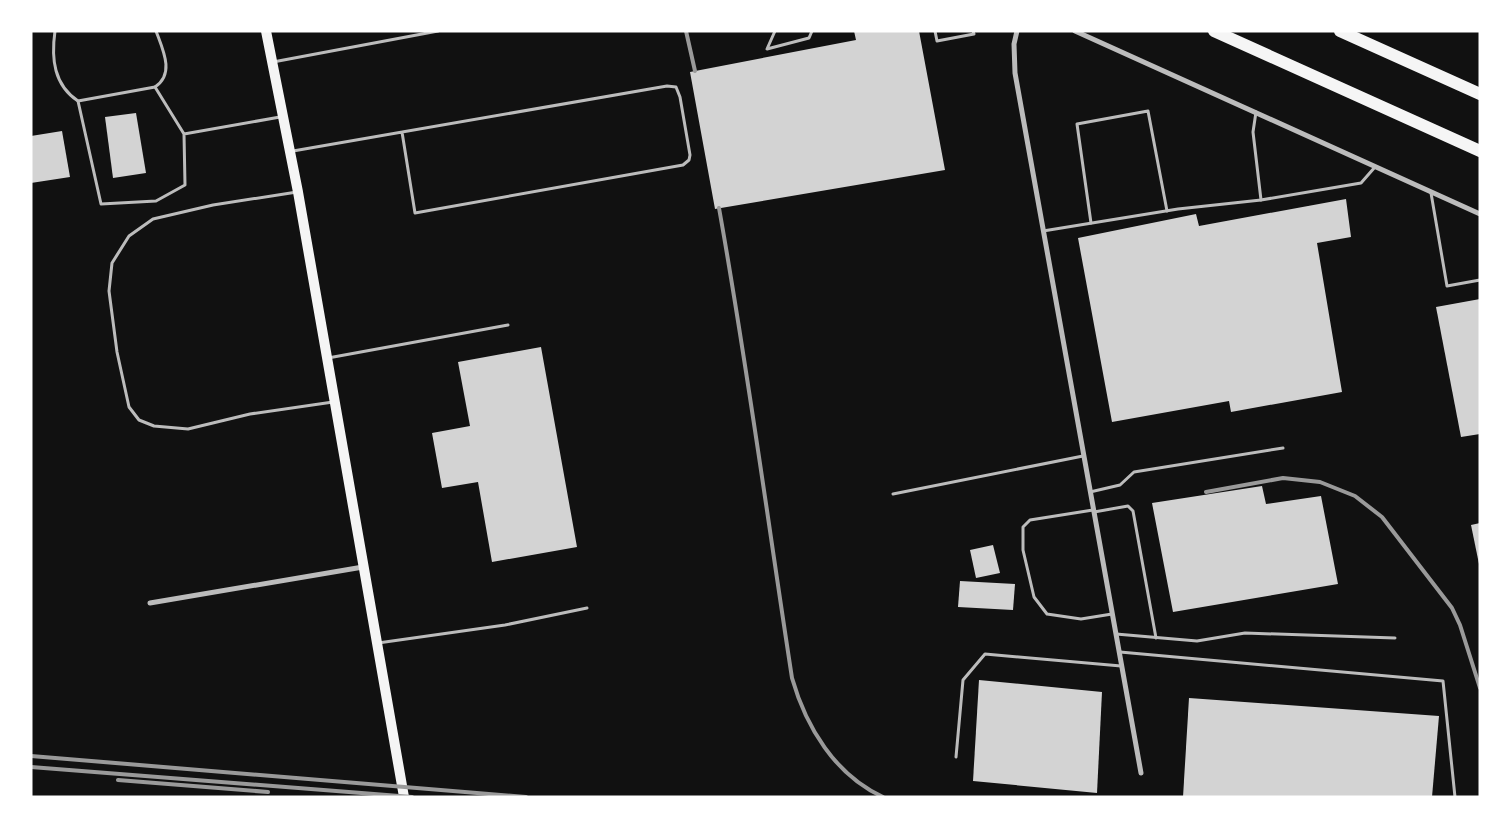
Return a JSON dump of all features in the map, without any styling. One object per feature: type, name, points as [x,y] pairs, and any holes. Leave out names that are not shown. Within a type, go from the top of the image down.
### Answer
[{"type":"highway","points":[[1214,31],[1480,151]]},
{"type":"highway","points":[[1340,31],[1480,94]]},
{"type":"main road","points":[[266,31],[298,192],[404,797]]},
{"type":"street","points":[[1017,31],[1014,44],[1015,73],[1141,773]]},
{"type":"street","points":[[1075,31],[1480,214]]},
{"type":"street","points":[[150,603],[364,567]]},
{"type":"lane","points":[[55,31],[54,64],[58,79],[67,94],[78,101],[154,88],[163,82],[167,72],[156,31]]},
{"type":"lane","points":[[273,62],[438,31]]},
{"type":"lane","points":[[775,31],[767,49],[809,38],[812,31]]},
{"type":"lane","points":[[935,31],[937,41],[974,34],[973,31]]},
{"type":"lane","points":[[290,152],[402,132],[667,86],[676,87],[680,97],[690,150],[689,160],[683,165],[415,212],[402,132]]},
{"type":"lane","points":[[78,101],[101,204],[156,201],[185,185],[184,134],[154,88]]},
{"type":"lane","points":[[1091,223],[1077,124],[1148,111],[1167,210]]},
{"type":"lane","points":[[1256,112],[1253,132],[1261,200]]},
{"type":"lane","points":[[184,134],[283,117]]},
{"type":"lane","points":[[1043,231],[1167,210],[1261,200],[1361,183],[1375,166]]},
{"type":"lane","points":[[298,192],[213,205],[152,219],[129,236],[112,262],[110,291],[117,352],[130,407],[139,420],[154,426],[188,429],[250,414],[335,402]]},
{"type":"lane","points":[[1431,193],[1447,286],[1480,280]]},
{"type":"lane","points":[[327,358],[508,326]]},
{"type":"lane","points":[[1090,492],[1120,485],[1134,472],[1283,448]]},
{"type":"lane","points":[[893,494],[1083,456]]},
{"type":"lane","points":[[1112,614],[1081,619],[1047,614],[1034,597],[1023,550],[1023,527],[1030,520],[1128,506],[1133,511],[1156,638]]},
{"type":"lane","points":[[377,643],[505,625],[587,608]]},
{"type":"lane","points":[[1116,634],[1197,641],[1245,633],[1396,638]]},
{"type":"lane","points":[[1119,652],[1443,681],[1455,797]]},
{"type":"lane","points":[[956,757],[963,680],[985,654],[1122,666]]},
{"type":"building","points":[[854,31],[919,31],[945,170],[715,209],[690,72],[856,40]]},
{"type":"building","points":[[136,113],[146,173],[113,178],[105,117]]},
{"type":"building","points":[[62,131],[70,177],[31,183],[31,136]]},
{"type":"building","points":[[1346,199],[1351,237],[1317,243],[1342,392],[1231,412],[1229,401],[1112,422],[1078,238],[1196,214],[1199,226]]},
{"type":"building","points":[[1480,299],[1480,434],[1461,437],[1436,307]]},
{"type":"building","points":[[541,347],[577,547],[492,562],[478,482],[442,488],[432,433],[470,426],[458,362]]},
{"type":"building","points":[[1262,486],[1266,504],[1321,496],[1338,584],[1173,612],[1152,503]]},
{"type":"building","points":[[1480,523],[1480,564],[1479,564],[1471,525]]},
{"type":"building","points":[[993,545],[1000,573],[976,578],[970,550]]},
{"type":"building","points":[[960,581],[1015,584],[1013,610],[958,607]]},
{"type":"building","points":[[979,680],[1102,692],[1097,793],[973,781]]},
{"type":"building","points":[[1189,698],[1439,716],[1432,797],[1183,797]]},
{"type":"railway","points":[[686,31],[695,71]]},
{"type":"railway","points":[[719,208],[748,384],[792,678],[805,714],[825,748],[850,776],[866,788],[883,797]]},
{"type":"railway","points":[[1206,492],[1283,478],[1320,482],[1355,496],[1382,517],[1452,608],[1460,625],[1480,688]]},
{"type":"railway","points":[[31,756],[526,797]]},
{"type":"railway","points":[[31,767],[412,797]]},
{"type":"railway","points":[[118,780],[268,792]]}]
